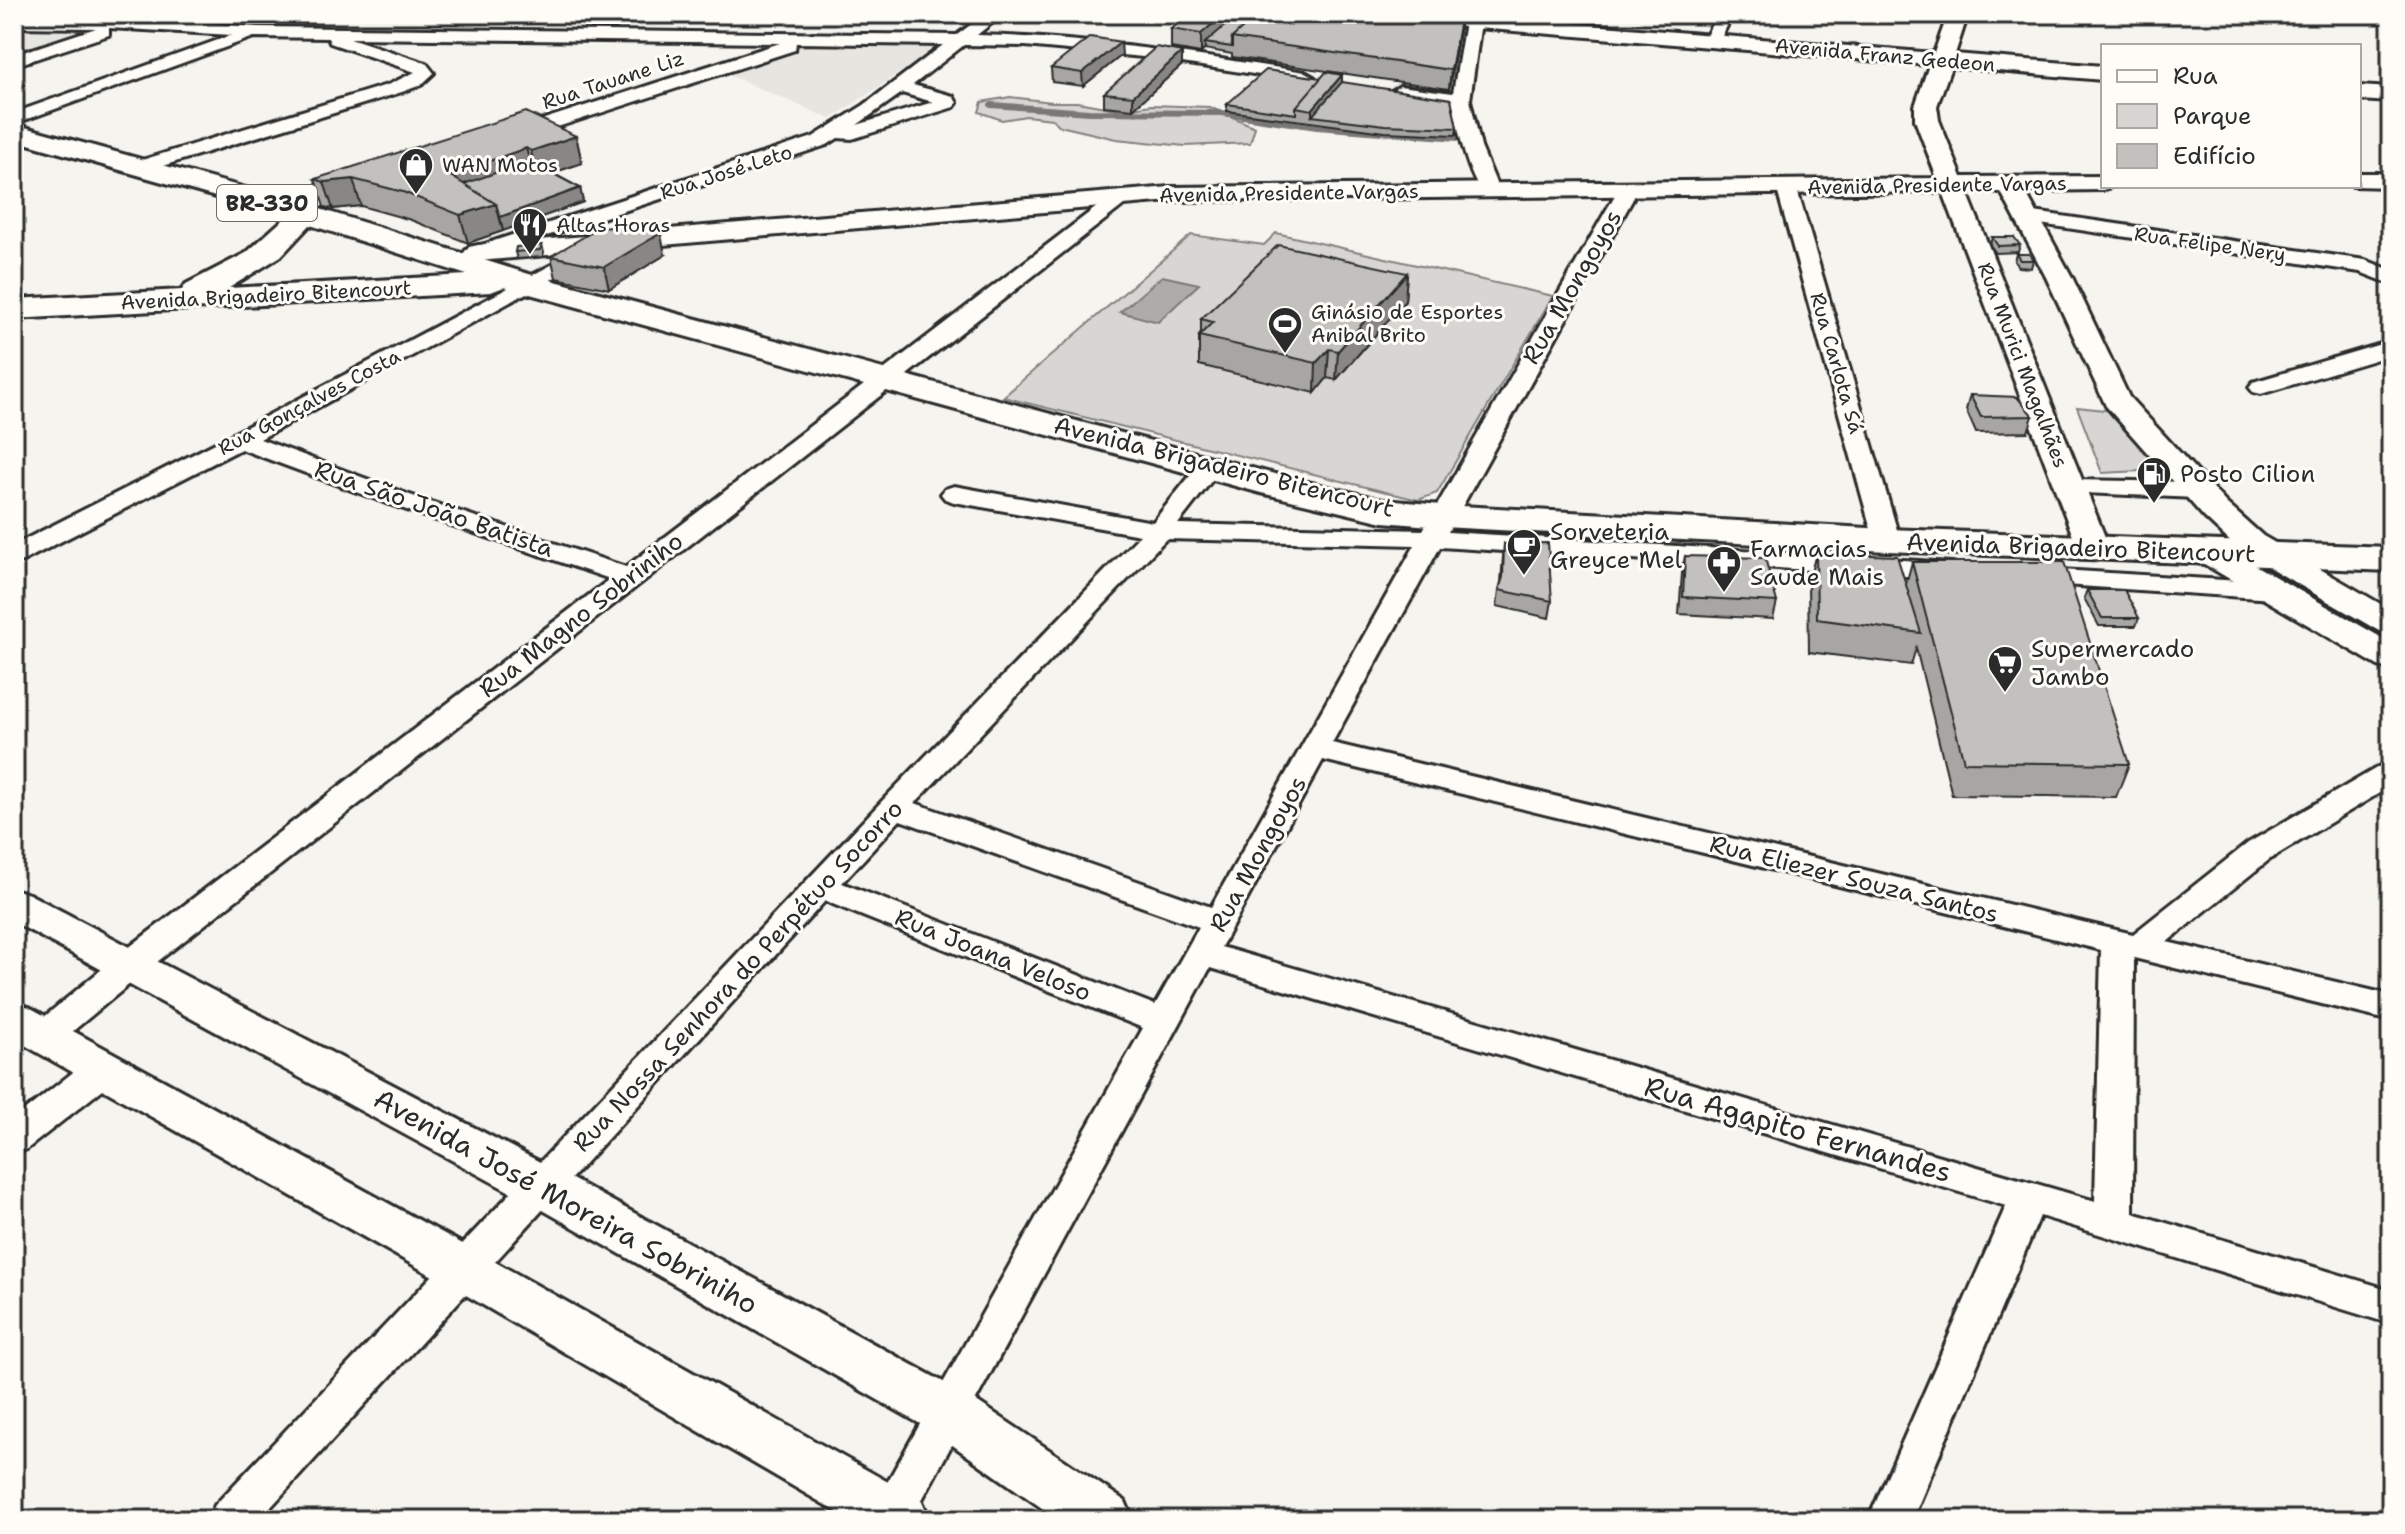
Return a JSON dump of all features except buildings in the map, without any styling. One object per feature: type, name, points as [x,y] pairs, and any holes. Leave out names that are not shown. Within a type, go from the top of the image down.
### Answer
[{"type":"main road","name":"BR-330","points":[[14,132],[299,212],[525,283]]},
{"type":"main road","points":[[177,299],[228,277],[260,258],[281,241],[299,212]]},
{"type":"main road","name":"Avenida Brigadeiro Bitencourt","points":[[14,309],[525,283],[1436,527],[2093,547],[2211,554],[2272,573],[2391,559]]},
{"type":"street","points":[[14,61],[154,14]]},
{"type":"street","name":"Rua José Leto","points":[[820,141],[899,87],[995,14]]},
{"type":"street","name":"Avenida Franz Gedeon","points":[[1380,14],[2101,73]]},
{"type":"street","points":[[1712,40],[1725,14]]},
{"type":"street","name":"Rua Murici Magalhães","points":[[1958,14],[1926,106],[1927,120],[2093,547]]},
{"type":"street","points":[[575,18],[625,35]]},
{"type":"street","points":[[14,22],[128,23],[258,32],[1063,43],[1328,81]]},
{"type":"street","points":[[1473,22],[1461,100],[1472,147],[1489,190]]},
{"type":"street","points":[[14,119],[258,32]]},
{"type":"street","points":[[136,168],[396,88],[415,81],[425,73],[420,67],[350,46],[320,32]]},
{"type":"street","name":"Rua Tauane Liz","points":[[499,140],[810,40]]},
{"type":"street","name":"Rua José Leto","points":[[449,261],[820,141],[895,122],[948,103],[947,100],[899,87]]},
{"type":"street","points":[[1375,88],[1461,100]]},
{"type":"street","points":[[2361,93],[2391,95]]},
{"type":"street","points":[[2361,180],[2391,180]]},
{"type":"street","points":[[299,212],[375,181]]},
{"type":"street","name":"Avenida Presidente Vargas","points":[[478,253],[1122,197],[1228,193],[2101,183]]},
{"type":"street","points":[[2009,184],[2059,277],[2116,400],[2272,573],[2391,658]]},
{"type":"street","name":"Rua Carlota Sá","points":[[1786,186],[1887,540]]},
{"type":"street","name":"Rua Mongoyos","points":[[894,1518],[1436,527],[1629,188]]},
{"type":"street","name":"Rua Magno Sobriniho","points":[[29,1028],[131,964],[1122,197]]},
{"type":"street","name":"Rua Felipe Nery","points":[[2027,217],[2365,266],[2391,278]]},
{"type":"street","name":"Rua Gonçalves Costa","points":[[14,555],[240,440],[601,244]]},
{"type":"street","points":[[2365,266],[2391,268]]},
{"type":"street","points":[[2261,387],[2391,348]]},
{"type":"street","name":"Rua São João Batista","points":[[240,440],[398,499],[630,577]]},
{"type":"street","name":"Rua Nossa Senhora do Perpétuo Socorro","points":[[230,1520],[544,1187],[894,807],[1159,531],[1211,466]]},
{"type":"street","points":[[2070,487],[2196,490]]},
{"type":"street","points":[[954,494],[1159,531],[1436,527],[1970,572]]},
{"type":"street","points":[[2002,574],[2272,573],[2391,624]]},
{"type":"street","name":"Rua Eliezer Souza Santos","points":[[1317,749],[2391,1008]]},
{"type":"street","points":[[2114,1222],[2128,944],[2259,851],[2391,773]]},
{"type":"street","points":[[894,807],[1219,922]]},
{"type":"street","name":"Rua Joana Veloso","points":[[821,887],[1165,1023]]},
{"type":"street","name":"Avenida José Moreira Sobriniho","points":[[14,904],[544,1187],[950,1413],[1105,1520]]},
{"type":"street","name":"Rua Agapito Fernandes","points":[[1203,954],[2114,1222],[2391,1307]]},
{"type":"street","points":[[29,1028],[464,1269],[894,1518]]},
{"type":"street","points":[[14,1139],[104,1068]]},
{"type":"street","points":[[1890,1520],[2029,1197]]},
{"type":"shaded area","points":[[14,23],[107,27],[14,59]]},
{"type":"shaded area","points":[[808,43],[935,45],[936,48],[831,119],[724,73]]},
{"type":"shaded area","points":[[1162,276],[1199,284],[1158,322],[1120,312]]},
{"type":"green space","points":[[1010,97],[1077,102],[1122,110],[1151,105],[1210,107],[1255,127],[1250,143],[1185,146],[1116,139],[1060,126],[1052,119],[1026,116],[1002,120],[979,112],[982,102]]},
{"type":"green space","name":"Ginásio de Esportes Anibal Brito","points":[[1276,233],[1553,296],[1437,493],[1418,500],[1003,397],[1191,235],[1264,245]]},
{"type":"green space","points":[[2077,407],[2114,411],[2161,470],[2102,473]]},
{"type":"waterway","points":[[991,105],[1089,112],[1222,113],[1317,127],[1458,138]]},
{"type":"place","name":"WAN Motos","points":[[416,196]]},
{"type":"place","name":"Altas Horas","points":[[530,256]]},
{"type":"place","name":"Ginásio de Esportes Anibal Brito","points":[[1285,355]]},
{"type":"place","name":"Posto Cilion","points":[[2154,505]]},
{"type":"place","name":"Sorveteria Greyce Mel","points":[[1524,577]]},
{"type":"place","name":"Farmacias Saude Mais","points":[[1724,594]]},
{"type":"place","name":"Supermercado Jambo","points":[[2005,694]]}]
